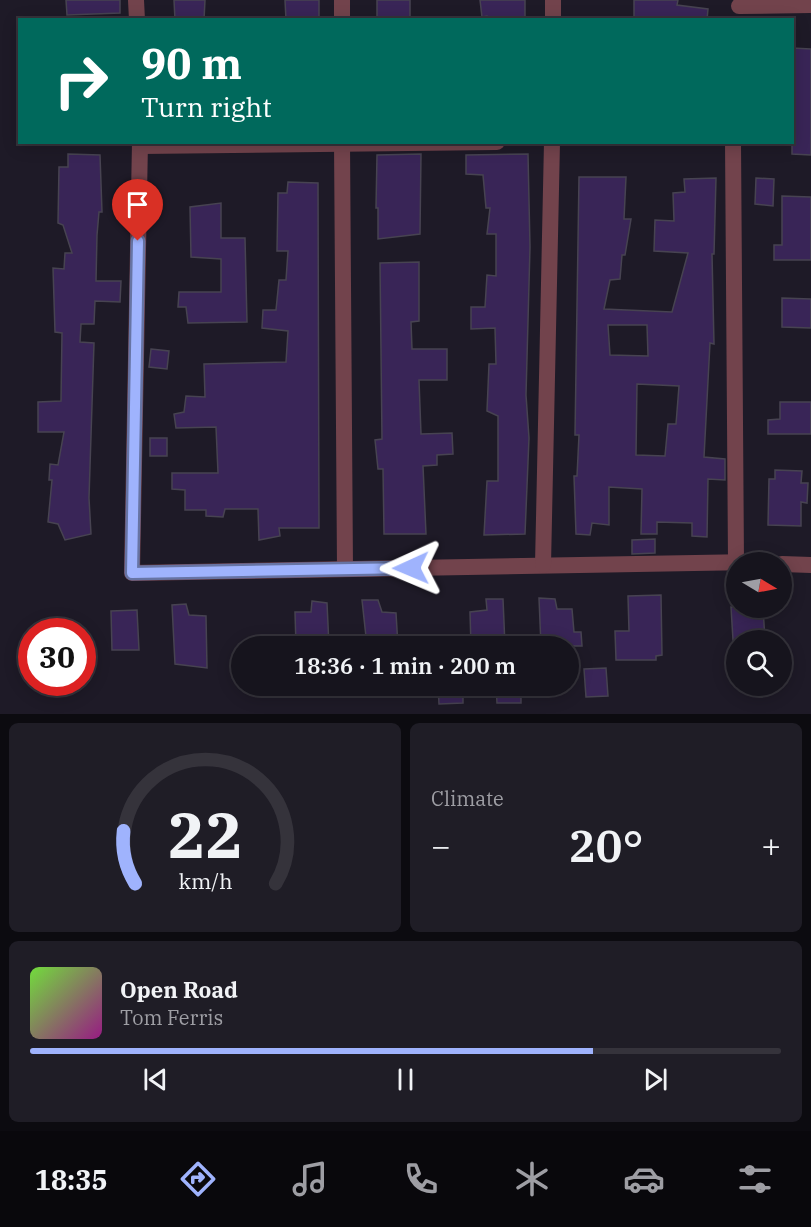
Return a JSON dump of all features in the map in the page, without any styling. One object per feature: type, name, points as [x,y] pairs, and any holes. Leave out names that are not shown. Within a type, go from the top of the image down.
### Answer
[{"type":"street","points":[[136,0],[137,18]]},
{"type":"street","points":[[342,0],[342,18]]},
{"type":"street","points":[[553,0],[553,18]]},
{"type":"street","points":[[739,9],[811,5]]},
{"type":"street","points":[[345,569],[342,144],[140,144],[132,573],[726,562]]},
{"type":"street","points":[[543,566],[552,144]]},
{"type":"street","points":[[733,144],[743,552]]},
{"type":"street","points":[[792,564],[811,565]]},
{"type":"building","points":[[66,0],[120,0],[120,13],[67,15]]},
{"type":"building","points":[[174,0],[205,0],[204,18],[175,18]]},
{"type":"building","points":[[285,0],[319,0],[319,18],[286,18]]},
{"type":"building","points":[[377,0],[410,0],[410,18],[377,18]]},
{"type":"building","points":[[480,0],[525,0],[525,18],[482,17]]},
{"type":"building","points":[[634,0],[678,0],[677,5],[708,9],[707,18],[634,18]]},
{"type":"building","points":[[794,48],[811,49],[811,155],[792,154],[792,144],[794,144]]},
{"type":"building","points":[[68,154],[100,155],[102,212],[99,212],[97,235],[96,281],[121,281],[120,302],[95,301],[94,324],[81,324],[80,342],[94,343],[89,498],[91,534],[65,540],[58,524],[48,522],[52,480],[49,480],[50,464],[58,465],[64,432],[38,432],[38,402],[61,401],[62,333],[55,332],[53,268],[64,269],[65,253],[72,253],[63,225],[58,223],[59,167],[68,167]]},
{"type":"building","points":[[421,154],[420,234],[378,239],[377,155]]},
{"type":"building","points":[[528,154],[530,247],[526,395],[529,438],[525,534],[484,535],[487,481],[498,481],[498,416],[487,411],[489,364],[496,364],[495,328],[471,329],[471,307],[485,307],[487,275],[496,276],[496,234],[487,234],[490,208],[486,208],[483,175],[466,174],[466,155]]},
{"type":"building","points":[[579,177],[626,177],[624,219],[631,219],[625,255],[622,255],[620,279],[610,280],[604,309],[672,312],[688,253],[654,251],[655,220],[674,221],[673,193],[685,192],[684,179],[716,178],[714,254],[712,254],[714,344],[710,343],[704,457],[725,459],[725,480],[708,479],[707,537],[692,536],[692,523],[657,522],[657,534],[641,534],[642,489],[609,487],[609,525],[592,523],[590,535],[576,534],[574,476],[577,476],[579,435],[575,435]],"holes":[[[608,325],[647,325],[648,356],[610,355]],[[637,384],[679,386],[676,424],[668,424],[665,456],[636,455]]]},
{"type":"building","points":[[756,178],[774,179],[773,206],[755,204]]},
{"type":"building","points":[[288,182],[318,183],[319,528],[279,528],[280,536],[259,540],[258,509],[225,509],[223,517],[206,516],[206,510],[185,510],[185,490],[172,489],[172,473],[218,473],[216,427],[176,428],[174,414],[184,412],[186,396],[205,397],[204,364],[286,362],[288,331],[262,328],[263,310],[276,310],[279,280],[286,280],[288,251],[277,251],[278,193],[287,193]]},
{"type":"building","points":[[782,196],[811,197],[811,260],[774,260],[774,245],[782,245]]},
{"type":"building","points":[[221,203],[221,238],[245,238],[247,322],[188,323],[186,307],[178,307],[179,292],[221,292],[221,259],[191,257],[190,207]]},
{"type":"building","points":[[419,262],[419,321],[411,322],[412,349],[447,349],[447,380],[419,380],[421,434],[452,433],[453,454],[437,455],[437,465],[423,466],[426,534],[384,534],[383,469],[378,469],[375,440],[382,439],[380,263]]},
{"type":"building","points":[[782,298],[811,299],[811,328],[782,327]]},
{"type":"building","points":[[151,349],[169,351],[167,369],[149,367]]},
{"type":"building","points":[[780,402],[811,402],[811,434],[768,434],[768,420],[780,419]]},
{"type":"building","points":[[150,438],[167,438],[167,456],[150,456]]},
{"type":"building","points":[[775,470],[802,471],[801,483],[808,483],[807,503],[801,502],[801,526],[768,525],[769,479],[775,479]]},
{"type":"building","points":[[655,539],[655,553],[632,554],[632,540]]},
{"type":"building","points":[[661,595],[662,655],[656,656],[656,660],[616,660],[615,631],[629,631],[628,596]]},
{"type":"building","points":[[539,598],[555,599],[557,609],[572,609],[574,632],[581,632],[582,646],[579,646],[579,636],[541,636]]},
{"type":"building","points":[[486,599],[503,599],[505,636],[471,636],[470,612],[487,610]]},
{"type":"building","points":[[362,600],[378,600],[382,612],[396,613],[397,636],[366,636]]},
{"type":"building","points":[[312,601],[327,603],[329,636],[296,636],[295,612],[311,612]]},
{"type":"building","points":[[186,604],[189,615],[206,616],[207,668],[175,664],[172,605]]},
{"type":"building","points":[[137,610],[139,650],[112,650],[111,611]]},
{"type":"building","points":[[732,618],[764,618],[764,630],[732,630]]},
{"type":"building","points":[[606,668],[608,696],[586,697],[584,669]]},
{"type":"building","points":[[439,696],[463,696],[463,703],[439,704]]},
{"type":"building","points":[[497,696],[521,696],[521,703],[497,703]]},
{"type":"route","points":[[138,241],[132,573],[411,568]]}]
